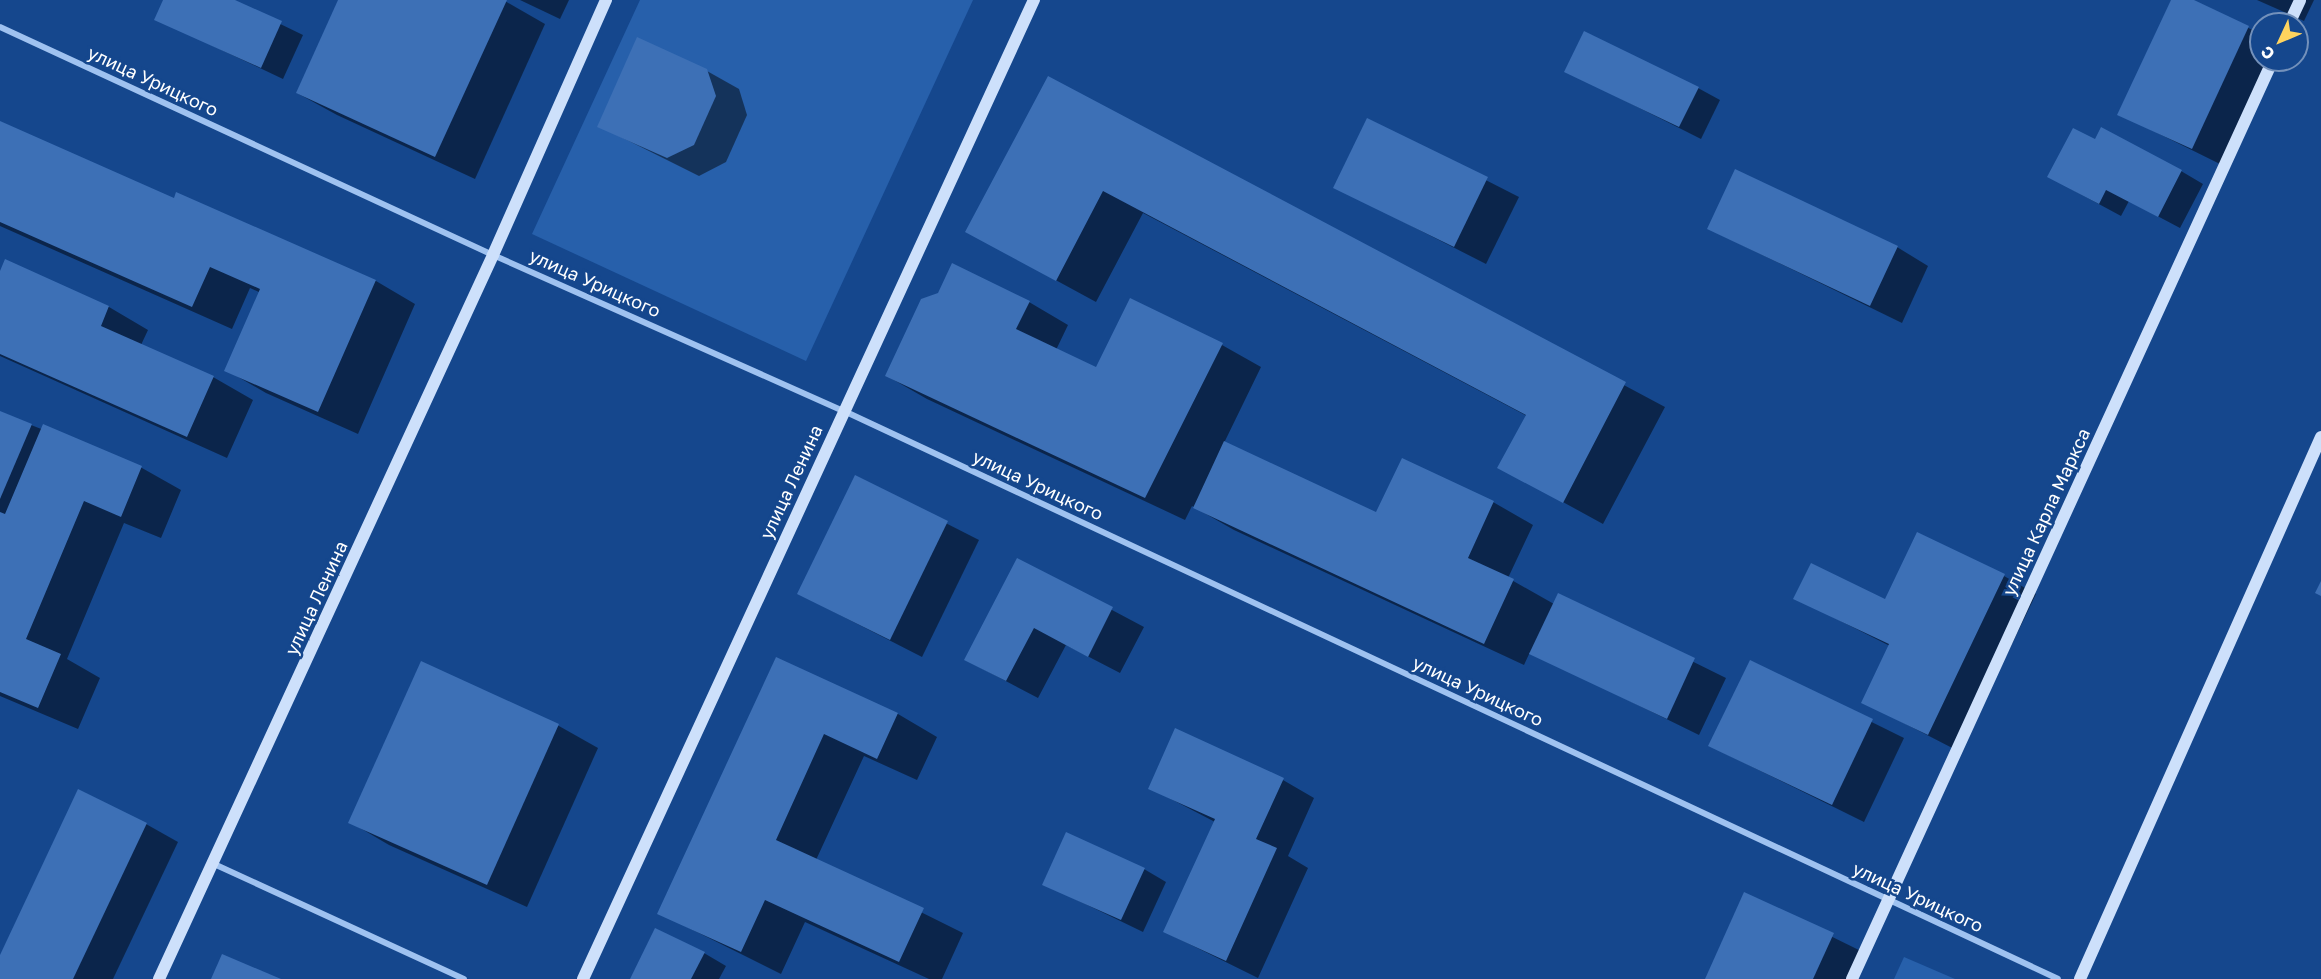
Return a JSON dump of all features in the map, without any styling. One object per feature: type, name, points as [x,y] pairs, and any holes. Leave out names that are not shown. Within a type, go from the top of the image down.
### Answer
[{"type":"street","name":"улица Ленина","points":[[159,979],[494,255],[606,0]]},
{"type":"street","name":"улица Ленина","points":[[583,979],[1034,0]]},
{"type":"street","name":"улица Урицкого","points":[[0,27],[494,255],[844,411],[2058,979]]},
{"type":"street","name":"улица Карла Маркса","points":[[1852,979],[2268,72]]},
{"type":"street","points":[[2080,979],[2321,437]]},
{"type":"street","points":[[214,864],[464,979]]},
{"type":"shaded area","points":[[640,0],[973,0],[806,361],[532,234]]},
{"type":"shaded area","points":[[1904,957],[1955,979],[1894,979]]},
{"type":"building","points":[[163,0],[235,0],[282,21],[261,68],[154,20]]},
{"type":"building","points":[[338,0],[507,0],[435,157],[296,93]]},
{"type":"building","points":[[2171,0],[2194,0],[2249,26],[2192,149],[2117,115]]},
{"type":"building","points":[[1584,31],[1699,87],[1679,127],[1564,72]]},
{"type":"building","points":[[637,37],[707,69],[716,96],[694,145],[667,158],[597,127]]},
{"type":"building","points":[[1048,76],[1626,382],[1563,503],[1497,468],[1526,415],[1103,191],[1056,281],[965,232]]},
{"type":"building","points":[[1367,118],[1488,177],[1454,247],[1333,188]]},
{"type":"building","points":[[0,121],[174,198],[176,192],[376,280],[318,412],[224,371],[260,289],[210,267],[192,307],[0,222]]},
{"type":"building","points":[[2101,127],[2182,170],[2158,217],[2106,190],[2099,204],[2047,177],[2073,128],[2095,139]]},
{"type":"building","points":[[1735,169],[1898,246],[1870,306],[1707,229]]},
{"type":"building","points":[[5,259],[109,306],[101,326],[214,376],[187,437],[0,354],[0,271]]},
{"type":"building","points":[[952,263],[1030,301],[1016,329],[1096,367],[1130,298],[1223,343],[1145,498],[885,376],[921,299],[938,293]]},
{"type":"building","points":[[0,411],[32,424],[0,499]]},
{"type":"building","points":[[43,424],[142,466],[121,517],[84,501],[26,639],[61,654],[38,708],[0,692],[0,512],[5,514]]},
{"type":"building","points":[[1224,441],[1376,512],[1402,458],[1494,501],[1468,558],[1514,579],[1484,644],[1193,508]]},
{"type":"building","points":[[855,475],[948,521],[890,640],[797,594]]},
{"type":"building","points":[[1917,532],[2005,574],[1928,735],[1861,703],[1889,644],[1793,599],[1811,563],[1885,599]]},
{"type":"building","points":[[1017,558],[1113,607],[1088,657],[1034,628],[1006,681],[964,660]]},
{"type":"building","points":[[2321,581],[2321,596],[2315,593]]},
{"type":"building","points":[[1558,593],[1695,658],[1667,719],[1529,654]]},
{"type":"building","points":[[776,657],[898,713],[877,759],[824,734],[776,840],[924,908],[899,962],[765,900],[741,952],[657,914]]},
{"type":"building","points":[[1750,660],[1873,719],[1832,805],[1708,746]]},
{"type":"building","points":[[421,661],[559,724],[487,885],[348,823]]},
{"type":"building","points":[[1175,728],[1284,778],[1256,839],[1277,848],[1226,961],[1163,932],[1215,819],[1148,789]]},
{"type":"building","points":[[78,789],[147,823],[73,979],[0,979],[0,955]]},
{"type":"building","points":[[1066,832],[1145,868],[1121,920],[1042,885]]},
{"type":"building","points":[[1744,892],[1834,933],[1813,979],[1705,979]]},
{"type":"building","points":[[655,928],[705,952],[691,979],[630,979]]},
{"type":"building","points":[[222,954],[281,979],[211,979]]}]
